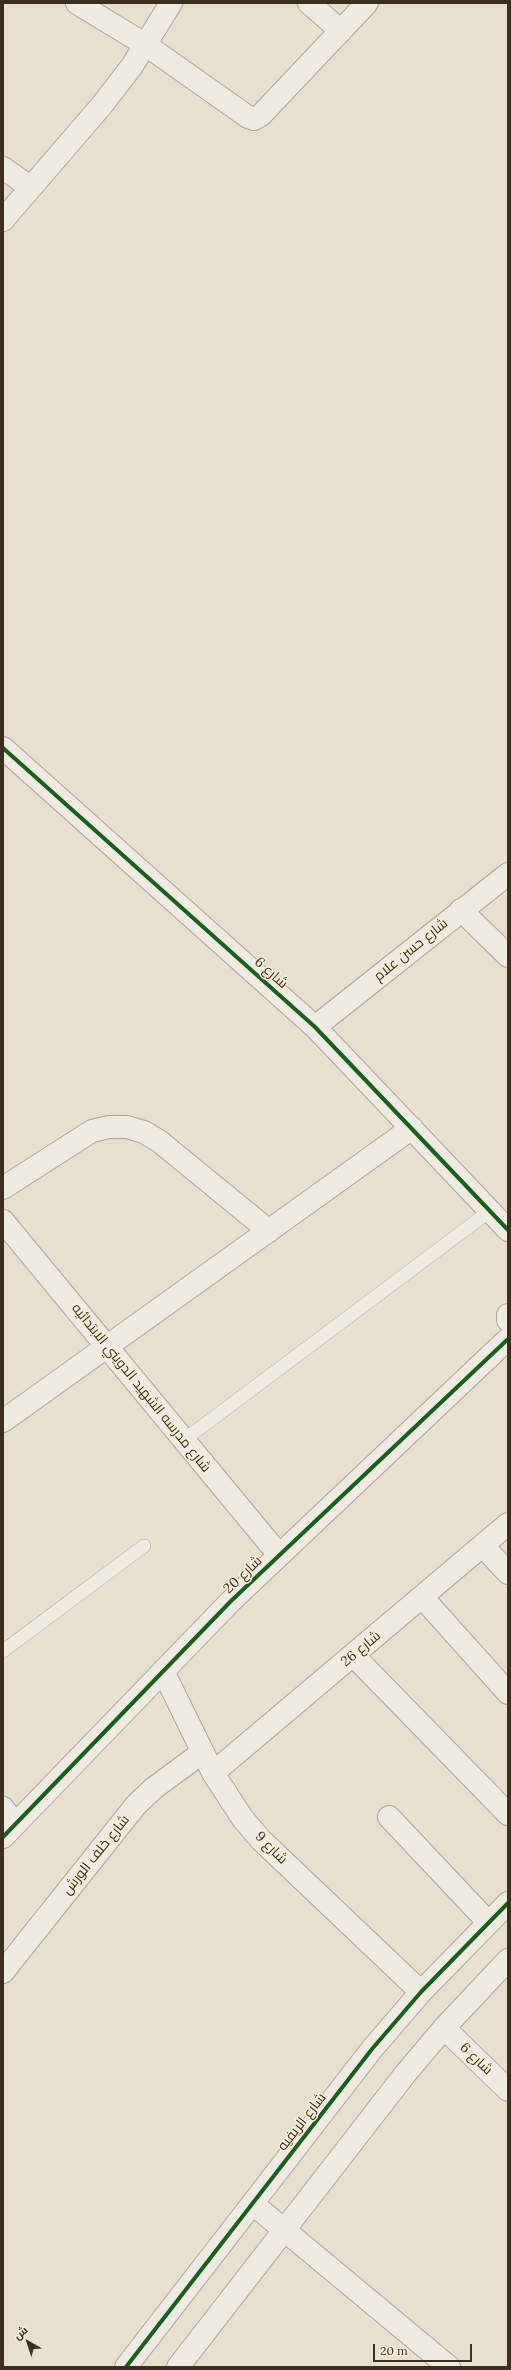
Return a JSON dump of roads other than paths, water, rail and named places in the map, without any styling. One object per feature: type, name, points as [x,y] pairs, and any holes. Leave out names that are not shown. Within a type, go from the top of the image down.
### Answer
[{"type":"street","points":[[77,3],[146,44],[248,117],[254,119],[261,115],[367,3]]},
{"type":"street","points":[[3,220],[102,105],[132,66],[171,3]]},
{"type":"street","points":[[309,3],[341,31]]},
{"type":"street","points":[[3,168],[30,187]]},
{"type":"street","name":"شارع 6","points":[[3,748],[315,1027],[508,1228]]},
{"type":"street","name":"شارع حسن علام","points":[[315,1027],[508,874]]},
{"type":"street","points":[[461,910],[508,956]]},
{"type":"street","points":[[3,1188],[92,1131],[109,1127],[127,1127],[144,1132],[159,1141],[268,1231]]},
{"type":"street","points":[[3,1421],[412,1128]]},
{"type":"street","name":"شارع مدرسه الشهيد الدويني الابتدائيه","points":[[3,1221],[279,1556]]},
{"type":"street","points":[[508,1315],[508,1320]]},
{"type":"street","name":"شارع 20","points":[[7,1823],[163,1672],[279,1556],[508,1339]]},
{"type":"street","name":"شارع 26","points":[[213,1773],[508,1524]]},
{"type":"street","points":[[483,1546],[508,1573]]},
{"type":"street","points":[[422,1597],[508,1694]]},
{"type":"street","points":[[353,1655],[508,1814]]},
{"type":"street","name":"شارع 9","points":[[163,1672],[213,1773],[243,1819],[261,1840],[421,1992]]},
{"type":"street","name":"شارع خلف الورش","points":[[3,1972],[136,1805],[154,1788],[203,1752]]},
{"type":"street","points":[[389,1817],[488,1922]]},
{"type":"street","name":"شارع الريفيه","points":[[126,2367],[372,2049],[421,1992],[508,1903]]},
{"type":"street","points":[[178,2367],[406,2073],[444,2028],[508,1960]]},
{"type":"street","name":"شارع 6","points":[[444,2028],[508,2090]]},
{"type":"street","points":[[252,2204],[449,2367]]},
{"type":"lane","points":[[184,1440],[491,1210]]},
{"type":"lane","points":[[3,1651],[144,1546]]}]
